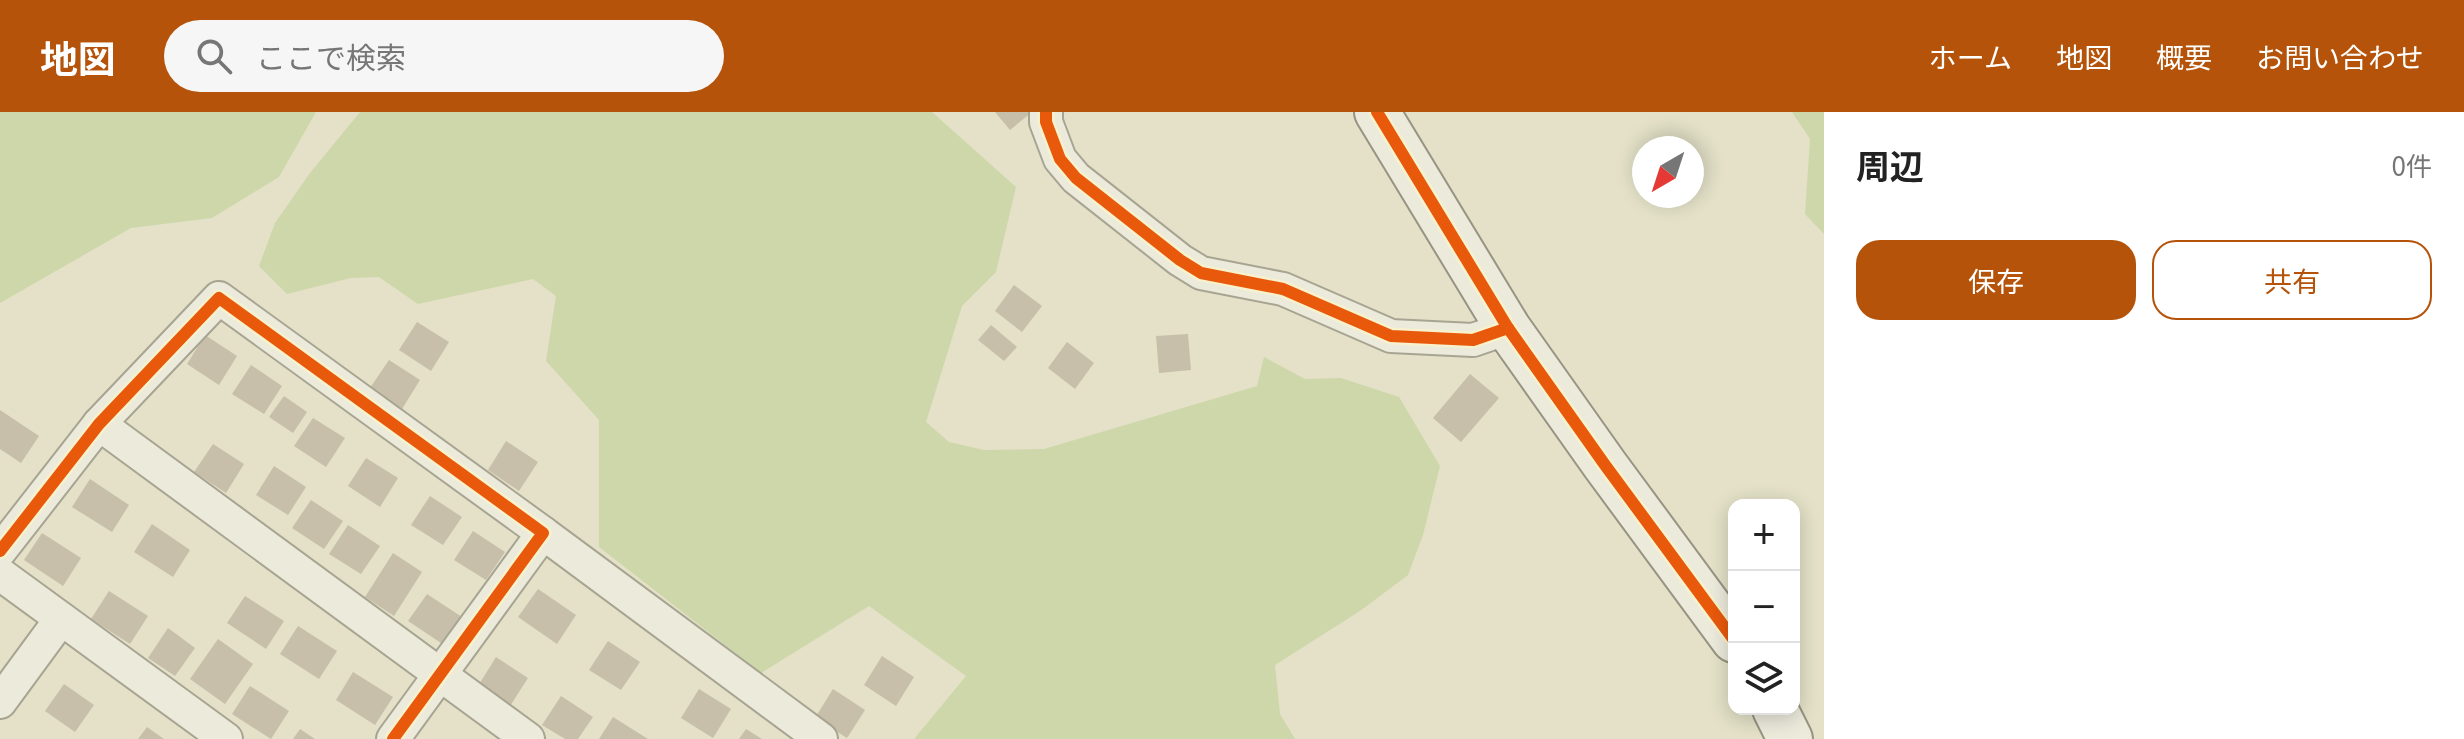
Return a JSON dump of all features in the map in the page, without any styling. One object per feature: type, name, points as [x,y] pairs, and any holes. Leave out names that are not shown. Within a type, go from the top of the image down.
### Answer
[{"type":"street","points":[[1046,112],[1046,122],[1060,159],[1076,178],[1201,273],[1283,289],[1391,336],[1473,340],[1508,328]]},
{"type":"street","points":[[1377,112],[1508,328],[1728,632]]},
{"type":"street","points":[[0,551],[99,424],[219,298],[821,739]]},
{"type":"street","points":[[99,424],[528,739]]},
{"type":"street","points":[[393,739],[543,533]]},
{"type":"street","points":[[0,574],[226,739]]},
{"type":"street","points":[[0,702],[61,619]]},
{"type":"street","points":[[1778,715],[1790,739]]},
{"type":"green space","points":[[0,112],[316,112],[279,177],[212,218],[131,228],[0,303]]},
{"type":"green space","points":[[360,112],[932,112],[1016,187],[996,272],[962,306],[926,422],[949,442],[984,450],[1044,449],[1257,386],[1264,357],[1305,379],[1341,378],[1399,397],[1440,466],[1423,535],[1408,575],[1360,611],[1275,665],[1280,714],[1295,739],[914,739],[966,676],[869,606],[761,673],[599,547],[599,420],[546,361],[556,296],[533,279],[418,304],[379,277],[351,278],[287,294],[259,266],[275,223],[310,173]]},
{"type":"green space","points":[[1792,112],[1824,112],[1824,234],[1805,214],[1810,139]]},
{"type":"building","points":[[995,112],[1032,112],[1010,130]]},
{"type":"building","points":[[1014,285],[1042,306],[1022,332],[995,311]]},
{"type":"building","points":[[417,322],[449,342],[431,371],[399,350]]},
{"type":"building","points":[[991,325],[1017,347],[1004,361],[978,340]]},
{"type":"building","points":[[1188,334],[1191,370],[1159,373],[1156,336]]},
{"type":"building","points":[[205,335],[237,356],[219,385],[187,364]]},
{"type":"building","points":[[1067,342],[1094,363],[1075,389],[1048,368]]},
{"type":"building","points":[[389,360],[420,380],[402,409],[370,388]]},
{"type":"building","points":[[251,365],[282,386],[264,414],[232,394]]},
{"type":"building","points":[[1470,374],[1499,398],[1461,442],[1433,418]]},
{"type":"building","points":[[284,396],[307,412],[293,433],[269,417]]},
{"type":"building","points":[[0,410],[39,436],[21,463],[0,449]]},
{"type":"building","points":[[313,418],[345,438],[326,467],[294,446]]},
{"type":"building","points":[[506,441],[538,462],[519,491],[488,470]]},
{"type":"building","points":[[213,444],[244,464],[226,493],[194,472]]},
{"type":"building","points":[[366,458],[398,478],[380,507],[348,486]]},
{"type":"building","points":[[274,466],[306,487],[288,515],[256,495]]},
{"type":"building","points":[[90,479],[129,505],[112,532],[72,507]]},
{"type":"building","points":[[430,496],[462,517],[443,545],[411,525]]},
{"type":"building","points":[[311,500],[343,521],[324,549],[292,528]]},
{"type":"building","points":[[152,524],[190,550],[173,577],[134,552]]},
{"type":"building","points":[[348,525],[380,546],[361,574],[329,554]]},
{"type":"building","points":[[473,531],[505,552],[486,580],[454,560]]},
{"type":"building","points":[[42,533],[81,558],[63,586],[24,560]]},
{"type":"building","points":[[393,553],[422,572],[394,616],[365,597]]},
{"type":"building","points":[[538,589],[576,615],[557,644],[518,617]]},
{"type":"building","points":[[109,591],[148,616],[130,644],[91,619]]},
{"type":"building","points":[[427,594],[465,619],[447,647],[408,621]]},
{"type":"building","points":[[245,596],[284,621],[266,649],[227,623]]},
{"type":"building","points":[[298,626],[337,651],[319,679],[280,654]]},
{"type":"building","points":[[168,628],[195,648],[175,676],[148,658]]},
{"type":"building","points":[[218,639],[253,664],[225,704],[190,679]]},
{"type":"building","points":[[608,641],[640,662],[621,690],[589,670]]},
{"type":"building","points":[[882,656],[914,677],[896,706],[864,685]]},
{"type":"building","points":[[496,657],[528,678],[510,706],[478,686]]},
{"type":"building","points":[[353,672],[393,697],[375,725],[336,700]]},
{"type":"building","points":[[64,684],[94,705],[75,732],[45,711]]},
{"type":"building","points":[[250,686],[289,711],[271,739],[232,714]]},
{"type":"building","points":[[699,689],[731,709],[713,738],[681,718]]},
{"type":"building","points":[[833,689],[865,710],[847,738],[815,718]]},
{"type":"building","points":[[561,696],[593,717],[578,739],[565,739],[542,725]]},
{"type":"building","points":[[613,717],[648,739],[599,739]]},
{"type":"building","points":[[147,727],[164,739],[138,739]]},
{"type":"building","points":[[300,729],[315,739],[293,739]]},
{"type":"building","points":[[746,729],[762,739],[739,739]]},
{"type":"cycle path","points":[[1046,112],[1046,122],[1060,159],[1076,178],[1201,273],[1283,289],[1391,336],[1473,340],[1508,328]]},
{"type":"cycle path","points":[[1377,112],[1508,328],[1728,632]]},
{"type":"cycle path","points":[[0,551],[99,424],[219,298],[543,533],[393,739]]}]
